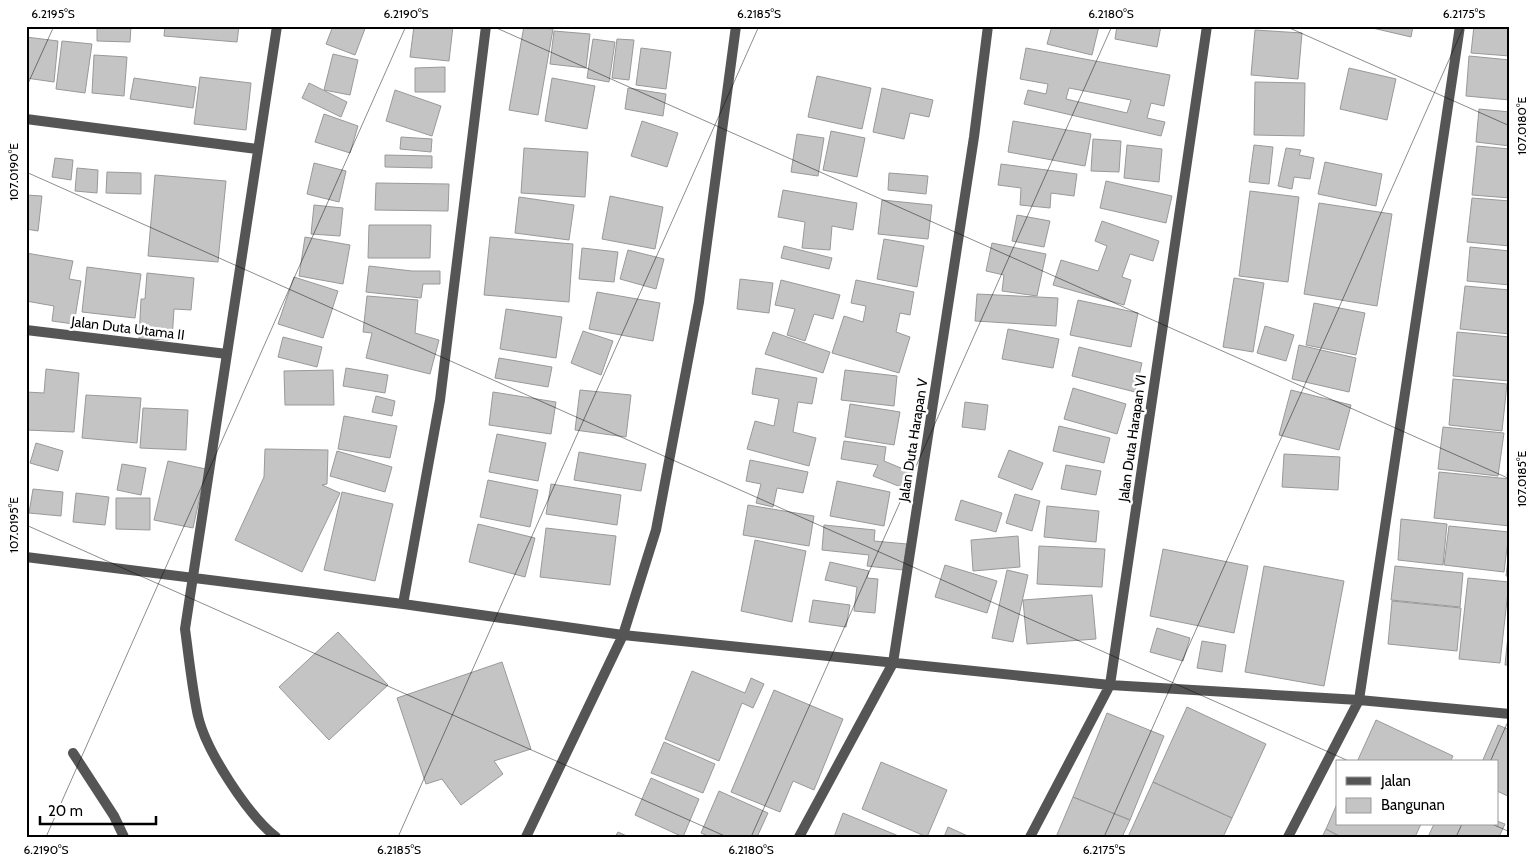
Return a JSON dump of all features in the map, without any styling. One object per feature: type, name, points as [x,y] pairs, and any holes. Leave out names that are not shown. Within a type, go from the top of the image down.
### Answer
[{"type":"street","points":[[276,837],[242,802],[217,762],[198,718],[185,629],[191,579],[277,26]]},
{"type":"street","points":[[403,604],[440,400],[486,26]]},
{"type":"street","points":[[526,837],[623,635],[656,530],[699,302],[736,26]]},
{"type":"street","name":"Jalan Duta Harapan V","points":[[799,837],[893,664],[974,137],[988,26]]},
{"type":"street","name":"Jalan Duta Harapan VI","points":[[1030,837],[1110,685],[1207,26]]},
{"type":"street","points":[[1288,837],[1359,700],[1460,26]]},
{"type":"street","points":[[26,119],[257,149]]},
{"type":"street","name":"Jalan Duta Utama II","points":[[26,330],[227,354]]},
{"type":"street","points":[[26,557],[403,604],[623,635],[893,664],[1110,685],[1359,700],[1510,714]]},
{"type":"street","points":[[73,753],[114,816],[124,837]]},
{"type":"building","points":[[97,26],[131,26],[130,42],[97,41]]},
{"type":"building","points":[[165,26],[239,26],[237,42],[164,36]]},
{"type":"building","points":[[333,26],[366,26],[355,55],[326,44]]},
{"type":"building","points":[[414,26],[453,26],[449,61],[410,57]]},
{"type":"building","points":[[524,26],[553,29],[538,115],[509,110]]},
{"type":"building","points":[[1052,26],[1099,26],[1092,55],[1047,44]]},
{"type":"building","points":[[1117,26],[1161,26],[1157,47],[1115,39]]},
{"type":"building","points":[[1364,26],[1413,26],[1411,37]]},
{"type":"building","points":[[1474,26],[1510,26],[1510,56],[1471,53]]},
{"type":"building","points":[[1255,30],[1302,33],[1298,79],[1251,75]]},
{"type":"building","points":[[554,31],[590,34],[586,68],[550,64]]},
{"type":"building","points":[[26,37],[58,41],[54,82],[26,78]]},
{"type":"building","points":[[593,39],[615,42],[609,82],[587,78]]},
{"type":"building","points":[[617,39],[634,40],[629,80],[612,78]]},
{"type":"building","points":[[62,41],[92,44],[85,93],[56,89]]},
{"type":"building","points":[[641,48],[671,52],[666,89],[636,85]]},
{"type":"building","points":[[1026,48],[1170,75],[1164,106],[1151,103],[1147,118],[1165,122],[1161,136],[1024,104],[1028,90],[1046,94],[1048,84],[1020,79]],"holes":[[[1069,88],[1131,100],[1127,113],[1066,99]]]},
{"type":"building","points":[[333,54],[358,60],[350,95],[324,90]]},
{"type":"building","points":[[94,55],[127,57],[124,96],[92,93]]},
{"type":"building","points":[[1469,56],[1510,60],[1510,100],[1466,96]]},
{"type":"building","points":[[445,67],[445,92],[415,92],[415,68]]},
{"type":"building","points":[[1349,68],[1396,79],[1387,120],[1340,109]]},
{"type":"building","points":[[817,76],[871,88],[862,129],[808,117]]},
{"type":"building","points":[[200,77],[251,83],[246,130],[194,124]]},
{"type":"building","points":[[134,78],[196,87],[193,108],[130,99]]},
{"type":"building","points":[[552,78],[595,86],[587,129],[545,121]]},
{"type":"building","points":[[1255,82],[1305,83],[1304,136],[1254,135]]},
{"type":"building","points":[[309,83],[347,102],[341,117],[302,98]]},
{"type":"building","points":[[628,88],[666,94],[663,116],[625,109]]},
{"type":"building","points":[[882,88],[933,100],[929,117],[910,113],[904,139],[873,132]]},
{"type":"building","points":[[395,90],[441,106],[432,136],[386,121]]},
{"type":"building","points":[[1479,109],[1510,112],[1510,146],[1476,142]]},
{"type":"building","points":[[324,114],[358,126],[350,153],[315,142]]},
{"type":"building","points":[[642,121],[678,133],[667,167],[631,156]]},
{"type":"building","points":[[1013,121],[1091,134],[1085,166],[1008,152]]},
{"type":"building","points":[[831,131],[865,138],[857,177],[823,170]]},
{"type":"building","points":[[797,134],[824,138],[818,176],[791,172]]},
{"type":"building","points":[[401,137],[432,139],[431,152],[400,149]]},
{"type":"building","points":[[1093,139],[1121,141],[1119,172],[1091,171]]},
{"type":"building","points":[[1127,145],[1162,149],[1159,182],[1124,178]]},
{"type":"building","points":[[1254,145],[1273,147],[1269,184],[1249,182]]},
{"type":"building","points":[[1477,146],[1510,149],[1510,198],[1472,195]]},
{"type":"building","points":[[524,148],[588,152],[585,197],[521,193]]},
{"type":"building","points":[[1286,148],[1301,150],[1299,155],[1314,158],[1310,179],[1294,177],[1292,189],[1278,186]]},
{"type":"building","points":[[385,155],[432,156],[432,168],[385,167]]},
{"type":"building","points":[[55,158],[73,160],[71,180],[52,177]]},
{"type":"building","points":[[1325,162],[1382,174],[1376,206],[1318,194]]},
{"type":"building","points":[[314,163],[346,171],[339,202],[307,194]]},
{"type":"building","points":[[1001,164],[1077,174],[1074,196],[1051,193],[1050,208],[1020,205],[1021,188],[998,185]]},
{"type":"building","points":[[77,168],[98,170],[97,193],[75,191]]},
{"type":"building","points":[[107,172],[141,173],[141,194],[106,193]]},
{"type":"building","points":[[889,173],[928,176],[926,194],[888,190]]},
{"type":"building","points":[[155,175],[226,181],[218,262],[148,256]]},
{"type":"building","points":[[1106,181],[1172,196],[1166,223],[1100,208]]},
{"type":"building","points":[[376,183],[449,184],[448,211],[375,210]]},
{"type":"building","points":[[783,190],[857,203],[853,230],[832,226],[830,250],[802,248],[805,222],[778,217]]},
{"type":"building","points":[[1250,191],[1299,197],[1288,282],[1239,276]]},
{"type":"building","points":[[26,195],[42,196],[38,231],[26,229]]},
{"type":"building","points":[[610,196],[663,207],[655,249],[602,239]]},
{"type":"building","points":[[519,197],[574,205],[569,240],[515,233]]},
{"type":"building","points":[[1472,198],[1510,201],[1510,246],[1467,242]]},
{"type":"building","points":[[882,200],[932,205],[928,239],[878,234]]},
{"type":"building","points":[[1319,203],[1392,214],[1377,306],[1304,294]]},
{"type":"building","points":[[314,205],[343,208],[340,236],[311,234]]},
{"type":"building","points":[[1017,215],[1050,221],[1044,247],[1012,241]]},
{"type":"building","points":[[1102,221],[1159,241],[1153,261],[1130,254],[1122,277],[1131,280],[1124,305],[1053,285],[1061,260],[1098,271],[1107,246],[1095,241]]},
{"type":"building","points":[[369,225],[431,225],[430,258],[368,258]]},
{"type":"building","points":[[305,237],[350,245],[343,284],[299,276]]},
{"type":"building","points":[[490,237],[573,244],[569,302],[484,295]]},
{"type":"building","points":[[884,239],[924,246],[917,287],[877,279]]},
{"type":"building","points":[[992,243],[1046,254],[1037,296],[1002,291],[1004,275],[986,271]]},
{"type":"building","points":[[784,246],[832,258],[829,269],[781,258]]},
{"type":"building","points":[[1470,247],[1510,251],[1510,285],[1467,281]]},
{"type":"building","points":[[582,248],[618,252],[614,282],[579,279]]},
{"type":"building","points":[[628,250],[664,259],[656,289],[620,279]]},
{"type":"building","points":[[26,253],[73,261],[69,279],[81,281],[74,324],[52,321],[54,306],[26,301]]},
{"type":"building","points":[[369,266],[412,271],[440,271],[440,284],[423,284],[421,298],[366,292]]},
{"type":"building","points":[[87,267],[141,274],[135,318],[82,312]]},
{"type":"building","points":[[147,273],[194,278],[191,310],[174,309],[172,340],[139,339],[141,299],[145,299]]},
{"type":"building","points":[[294,277],[338,291],[323,338],[278,324]]},
{"type":"building","points":[[1234,278],[1264,283],[1253,352],[1223,347]]},
{"type":"building","points":[[740,279],[773,283],[769,313],[737,309]]},
{"type":"building","points":[[781,280],[840,295],[833,319],[814,314],[805,341],[787,335],[795,309],[775,305]]},
{"type":"building","points":[[856,280],[914,292],[910,315],[900,313],[896,332],[910,337],[899,373],[832,353],[844,316],[863,322],[866,306],[851,303]]},
{"type":"building","points":[[1465,286],[1510,290],[1510,334],[1460,329]]},
{"type":"building","points":[[597,292],[660,303],[653,341],[589,329]]},
{"type":"building","points":[[977,294],[1058,298],[1056,326],[975,321]]},
{"type":"building","points":[[367,296],[418,300],[415,333],[439,340],[430,374],[366,358],[372,333],[363,332]]},
{"type":"building","points":[[1078,300],[1138,313],[1131,347],[1070,335]]},
{"type":"building","points":[[1314,303],[1365,313],[1356,355],[1306,345]]},
{"type":"building","points":[[506,309],[562,317],[556,358],[500,349]]},
{"type":"building","points":[[1265,326],[1294,335],[1286,361],[1257,353]]},
{"type":"building","points":[[1008,329],[1059,339],[1053,368],[1002,359]]},
{"type":"building","points":[[583,331],[613,341],[601,375],[571,363]]},
{"type":"building","points":[[773,332],[830,352],[823,373],[765,354]]},
{"type":"building","points":[[1457,332],[1510,337],[1510,381],[1453,376]]},
{"type":"building","points":[[283,337],[322,347],[317,367],[278,357]]},
{"type":"building","points":[[1299,345],[1356,358],[1349,392],[1292,379]]},
{"type":"building","points":[[1079,347],[1142,363],[1135,392],[1072,376]]},
{"type":"building","points":[[499,358],[552,367],[548,387],[495,378]]},
{"type":"building","points":[[346,368],[388,375],[385,393],[343,386]]},
{"type":"building","points":[[756,368],[817,378],[812,404],[798,402],[793,432],[816,438],[809,466],[747,449],[755,421],[774,426],[779,399],[752,394]]},
{"type":"building","points":[[46,369],[79,373],[74,432],[26,430],[26,392],[44,393]]},
{"type":"building","points":[[333,370],[334,405],[285,405],[284,371]]},
{"type":"building","points":[[845,370],[897,376],[894,406],[841,400]]},
{"type":"building","points":[[1453,379],[1507,384],[1502,431],[1449,425]]},
{"type":"building","points":[[1073,388],[1126,404],[1117,434],[1064,419]]},
{"type":"building","points":[[580,390],[631,395],[626,437],[575,430]]},
{"type":"building","points":[[1291,390],[1351,405],[1339,450],[1279,435]]},
{"type":"building","points":[[493,392],[556,402],[551,434],[489,425]]},
{"type":"building","points":[[86,395],[141,398],[137,443],[82,438]]},
{"type":"building","points":[[376,396],[395,401],[392,416],[372,412]]},
{"type":"building","points":[[965,402],[988,405],[985,430],[962,427]]},
{"type":"building","points":[[850,404],[900,412],[894,445],[845,437]]},
{"type":"building","points":[[143,408],[188,410],[186,450],[140,448]]},
{"type":"building","points":[[344,416],[397,426],[390,458],[338,449]]},
{"type":"building","points":[[1059,426],[1110,438],[1104,463],[1053,451]]},
{"type":"building","points":[[1443,427],[1504,433],[1498,476],[1438,469]]},
{"type":"building","points":[[497,434],[546,443],[538,481],[489,472]]},
{"type":"building","points":[[844,441],[886,447],[884,461],[913,473],[906,489],[873,476],[878,465],[841,459]]},
{"type":"building","points":[[36,443],[63,451],[58,471],[30,463]]},
{"type":"building","points":[[1510,448],[1510,477],[1507,476]]},
{"type":"building","points":[[265,449],[328,450],[327,484],[322,485],[340,493],[302,572],[235,540],[264,477]]},
{"type":"building","points":[[1009,450],[1043,463],[1032,490],[998,477]]},
{"type":"building","points":[[337,451],[392,467],[385,492],[330,476]]},
{"type":"building","points":[[579,452],[646,464],[641,491],[574,480]]},
{"type":"building","points":[[1284,454],[1340,457],[1338,490],[1282,487]]},
{"type":"building","points":[[750,460],[808,472],[803,493],[777,488],[773,507],[756,503],[761,484],[746,481]]},
{"type":"building","points":[[168,461],[206,469],[193,528],[154,520]]},
{"type":"building","points":[[122,464],[146,468],[141,495],[117,490]]},
{"type":"building","points":[[1066,465],[1101,471],[1096,495],[1061,489]]},
{"type":"building","points":[[1439,472],[1510,479],[1510,526],[1434,518]]},
{"type":"building","points":[[488,480],[538,490],[530,527],[480,517]]},
{"type":"building","points":[[837,481],[890,492],[884,526],[830,516]]},
{"type":"building","points":[[551,484],[621,495],[617,525],[546,514]]},
{"type":"building","points":[[33,489],[63,492],[61,516],[29,513]]},
{"type":"building","points":[[342,492],[393,504],[375,581],[324,570]]},
{"type":"building","points":[[76,493],[109,497],[105,525],[73,522]]},
{"type":"building","points":[[1015,494],[1040,501],[1032,531],[1006,523]]},
{"type":"building","points":[[116,498],[150,498],[150,530],[116,529]]},
{"type":"building","points":[[961,500],[1002,513],[996,532],[955,520]]},
{"type":"building","points":[[748,505],[814,516],[809,546],[743,535]]},
{"type":"building","points":[[1047,506],[1099,511],[1096,542],[1044,537]]},
{"type":"building","points":[[1401,519],[1447,524],[1443,565],[1398,560]]},
{"type":"building","points":[[478,524],[535,538],[525,577],[469,562]]},
{"type":"building","points":[[824,525],[875,530],[874,541],[907,544],[903,570],[867,566],[869,555],[822,550]]},
{"type":"building","points":[[1449,526],[1509,532],[1504,572],[1444,565]]},
{"type":"building","points":[[546,528],[616,536],[610,585],[540,577]]},
{"type":"building","points":[[1018,536],[1020,567],[973,571],[971,540]]},
{"type":"building","points":[[755,540],[806,551],[792,622],[741,611]]},
{"type":"building","points":[[1510,542],[1510,576],[1506,576]]},
{"type":"building","points":[[1039,546],[1105,549],[1102,587],[1037,584]]},
{"type":"building","points":[[1163,549],[1248,566],[1234,633],[1150,616]]},
{"type":"building","points":[[830,562],[869,571],[867,578],[878,579],[875,613],[854,611],[857,587],[825,580]]},
{"type":"building","points":[[945,565],[997,581],[987,613],[935,597]]},
{"type":"building","points":[[1264,566],[1344,581],[1324,686],[1245,672]]},
{"type":"building","points":[[1395,566],[1463,573],[1460,607],[1391,600]]},
{"type":"building","points":[[1007,570],[1028,575],[1013,642],[992,638]]},
{"type":"building","points":[[1468,578],[1509,582],[1500,663],[1459,659]]},
{"type":"building","points":[[1092,595],[1096,639],[1027,644],[1023,600]]},
{"type":"building","points":[[813,600],[850,605],[846,627],[809,622]]},
{"type":"building","points":[[1392,601],[1461,608],[1457,651],[1388,644]]},
{"type":"building","points":[[1510,616],[1510,665],[1505,665]]},
{"type":"building","points":[[1157,628],[1190,638],[1183,661],[1150,652]]},
{"type":"building","points":[[338,632],[388,685],[329,740],[279,687]]},
{"type":"building","points":[[1202,641],[1226,645],[1222,672],[1197,668]]},
{"type":"building","points":[[502,662],[531,749],[494,761],[503,774],[461,805],[442,779],[426,784],[397,698]]},
{"type":"building","points":[[692,671],[745,693],[751,678],[764,684],[753,708],[742,703],[719,761],[665,739]]},
{"type":"building","points":[[774,690],[843,719],[814,790],[793,781],[780,812],[731,792]]},
{"type":"building","points":[[1187,707],[1266,744],[1232,818],[1153,782]]},
{"type":"building","points":[[1107,713],[1164,736],[1130,820],[1073,797]]},
{"type":"building","points":[[1376,720],[1453,756],[1451,760],[1358,760]]},
{"type":"building","points":[[1498,725],[1510,730],[1510,797],[1498,791],[1498,760],[1483,760]]},
{"type":"building","points":[[664,742],[715,764],[703,793],[651,773]]},
{"type":"building","points":[[881,762],[947,790],[927,837],[862,809]]},
{"type":"building","points":[[651,778],[699,799],[683,837],[635,815]]},
{"type":"building","points":[[1153,782],[1232,818],[1223,837],[1128,837]]},
{"type":"building","points":[[719,791],[768,813],[757,837],[710,837],[701,833]]},
{"type":"building","points":[[1073,797],[1130,820],[1122,837],[1056,837]]},
{"type":"building","points":[[1336,806],[1336,826],[1420,826],[1415,837],[1341,837],[1326,829]]},
{"type":"building","points":[[843,813],[901,837],[834,837]]},
{"type":"building","points":[[1498,821],[1505,824],[1499,837],[1428,837],[1433,826],[1498,826]]},
{"type":"building","points":[[948,827],[970,837],[944,837]]},
{"type":"building","points":[[1326,829],[1341,837],[1322,837]]},
{"type":"building","points":[[618,832],[629,837],[615,837]]}]
